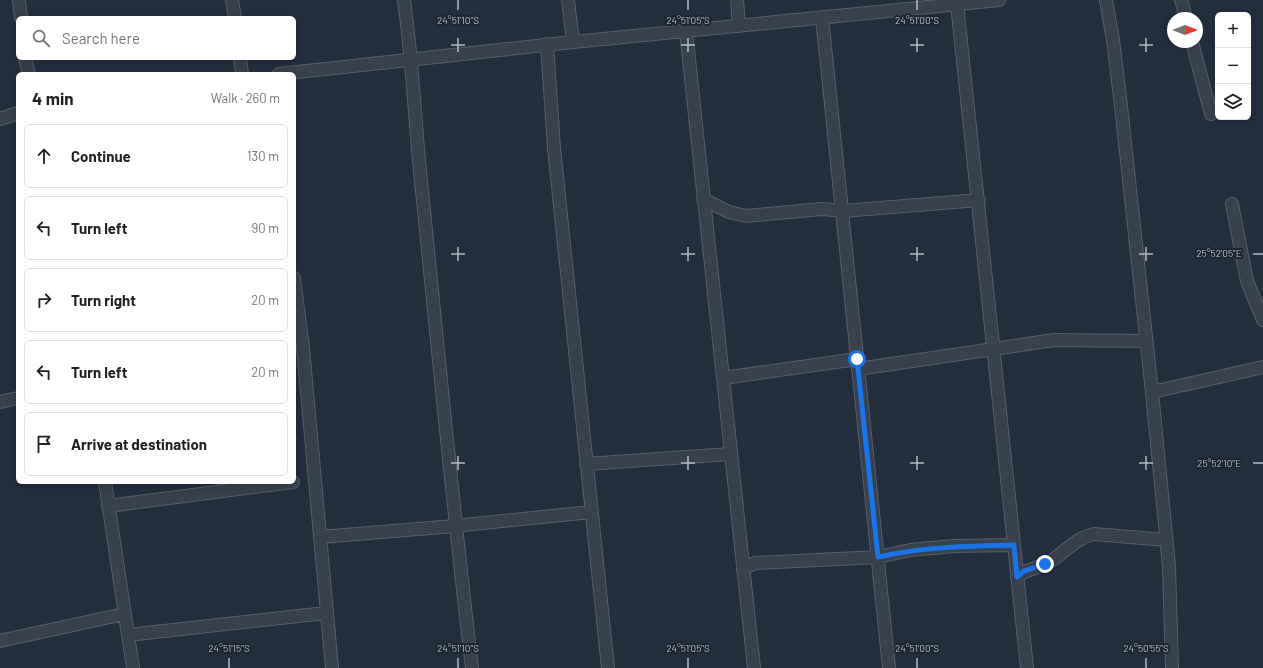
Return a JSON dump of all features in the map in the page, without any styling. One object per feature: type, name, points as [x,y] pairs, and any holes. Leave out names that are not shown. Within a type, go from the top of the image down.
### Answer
[{"type":"street","points":[[19,0],[21,16]]},
{"type":"street","points":[[232,0],[234,16]]},
{"type":"street","points":[[404,0],[412,59],[417,149],[455,526],[472,668]]},
{"type":"street","points":[[568,0],[573,42]]},
{"type":"street","points":[[737,0],[739,26]]},
{"type":"street","points":[[296,72],[547,44],[739,26],[937,3],[957,4],[999,0]]},
{"type":"street","points":[[1106,0],[1113,40],[1121,106],[1152,392],[1166,540],[1172,668]]},
{"type":"street","points":[[1180,0],[1184,12]]},
{"type":"street","points":[[957,4],[995,349],[1027,668]]},
{"type":"street","points":[[822,17],[889,668]]},
{"type":"street","points":[[686,31],[754,668]]},
{"type":"street","points":[[547,44],[554,148],[608,668]]},
{"type":"street","points":[[1194,48],[1211,114]]},
{"type":"street","points":[[26,60],[28,72]]},
{"type":"street","points":[[240,60],[242,72]]},
{"type":"street","points":[[0,119],[16,114]]},
{"type":"street","points":[[703,199],[729,212],[746,216],[822,209],[842,211],[979,200]]},
{"type":"street","points":[[1232,204],[1247,281],[1263,320]]},
{"type":"street","points":[[296,313],[298,348],[314,479],[332,668]]},
{"type":"street","points":[[722,378],[995,349],[1054,340],[1146,341]]},
{"type":"street","points":[[1152,392],[1263,367]]},
{"type":"street","points":[[0,402],[16,398]]},
{"type":"street","points":[[586,464],[730,454]]},
{"type":"street","points":[[296,482],[314,479]]},
{"type":"street","points":[[104,484],[133,668]]},
{"type":"street","points":[[108,506],[278,484]]},
{"type":"street","points":[[320,537],[455,526],[591,512]]},
{"type":"street","points":[[1017,577],[1024,571],[1053,560],[1084,536],[1094,534],[1166,540]]},
{"type":"street","points":[[743,569],[755,563],[878,557],[910,550],[954,546],[1014,545]]},
{"type":"street","points":[[128,635],[326,613]]},
{"type":"street","points":[[0,641],[124,614]]},
{"type":"route","points":[[857,359],[878,557],[910,550],[954,546],[1014,545],[1017,577],[1024,571],[1045,564]]}]
